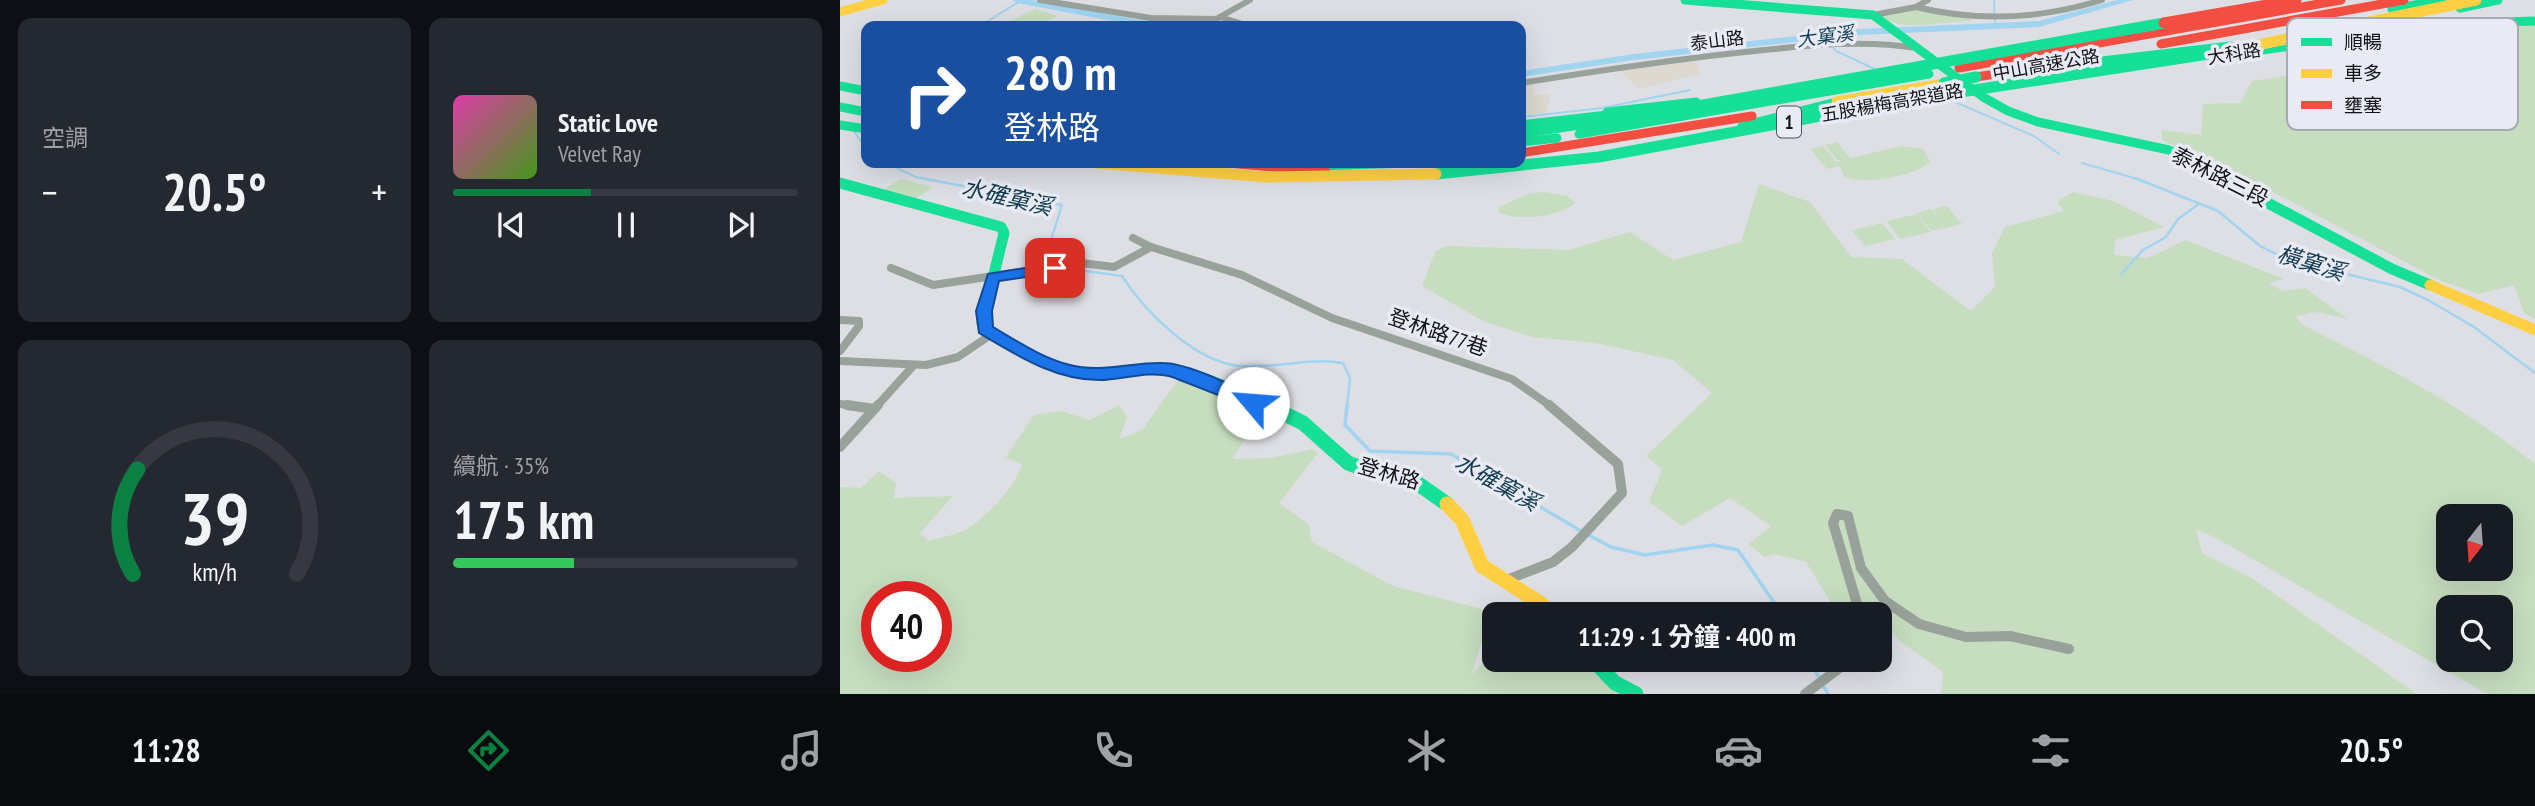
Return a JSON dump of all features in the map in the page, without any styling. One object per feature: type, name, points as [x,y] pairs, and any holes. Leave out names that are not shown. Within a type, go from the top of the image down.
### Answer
[{"type":"main road","points":[[840,12],[883,0]]},
{"type":"main road","points":[[1685,0],[1820,4],[1876,17]]},
{"type":"main road","points":[[2096,40],[2262,0]]},
{"type":"main road","name":"五股楊梅高架道路","points":[[1526,130],[1698,106],[2296,0]]},
{"type":"main road","points":[[1957,67],[2322,0]]},
{"type":"main road","name":"中山高速公路","points":[[1526,131],[1563,137],[2344,0]]},
{"type":"main road","name":"中山高速公路","points":[[2306,18],[2404,0]]},
{"type":"main road","points":[[2338,18],[2442,0]]},
{"type":"main road","name":"五股楊梅高架道路","points":[[2388,18],[2476,0]]},
{"type":"main road","points":[[2399,18],[2498,0]]},
{"type":"main road","name":"泰林路三段","points":[[1876,17],[1907,44],[1975,84],[1998,106],[2029,119],[2141,142],[2177,153],[2392,268],[2535,330]]},
{"type":"main road","name":"中山高速公路","points":[[1530,161],[1584,163],[1844,100],[1944,83],[1975,84],[2007,72],[2287,21]]},
{"type":"main road","points":[[2224,33],[2287,25]]},
{"type":"main road","points":[[2007,72],[2287,38]]},
{"type":"main road","name":"五股楊梅高架道路","points":[[1526,166],[1682,142],[1925,97],[2198,57],[2287,39]]},
{"type":"main road","name":"大科路","points":[[1975,84],[2287,46]]},
{"type":"main road","points":[[1526,129],[1635,108],[1927,72]]},
{"type":"main road","points":[[1526,130],[1873,79]]},
{"type":"main road","points":[[840,90],[861,94]]},
{"type":"main road","points":[[840,107],[861,118]]},
{"type":"main road","points":[[840,113],[861,118]]},
{"type":"main road","points":[[840,126],[861,120]]},
{"type":"main road","name":"五股楊梅高架道路","points":[[1148,168],[1222,175],[1322,178],[1415,177],[1504,168]]},
{"type":"main road","name":"中山高速公路","points":[[1280,168],[1421,175],[1476,168]]},
{"type":"main road","points":[[840,177],[869,191]]},
{"type":"main road","points":[[840,183],[1001,227],[1004,233],[982,323],[992,334]]},
{"type":"main road","name":"登林路","points":[[992,334],[1029,355],[1070,372],[1102,374],[1165,369],[1302,422],[1336,455],[1356,467],[1432,487],[1462,520],[1482,566],[1538,602]]},
{"type":"main road","points":[[1604,672],[1615,683],[1636,694]]},
{"type":"street","points":[[1040,0],[1151,18],[1218,18],[1230,21]]},
{"type":"street","points":[[1213,21],[1250,0]]},
{"type":"street","points":[[1876,17],[1916,7],[1928,0]]},
{"type":"street","points":[[1916,7],[1956,14],[1994,15],[2064,12],[2102,0]]},
{"type":"street","name":"泰山路","points":[[1526,82],[1763,50],[1858,41],[1907,44]]},
{"type":"street","name":"登林路77巷","points":[[1133,238],[1151,247],[1242,275],[1332,318],[1512,379],[1530,390],[1618,464],[1622,493],[1585,533],[1553,562],[1504,581]]},
{"type":"street","points":[[891,268],[933,285],[1080,263],[1114,267],[1151,247]]},
{"type":"street","points":[[840,320],[859,321],[859,326],[840,351]]},
{"type":"street","points":[[840,361],[913,366],[958,357],[992,334]]},
{"type":"street","points":[[840,447],[913,366]]},
{"type":"street","points":[[840,404],[874,409]]},
{"type":"street","points":[[1856,602],[1833,523],[1837,514],[1848,516],[1861,568],[1886,602]]},
{"type":"street","points":[[1892,606],[1919,624],[1966,637],[2010,636],[2069,649]]},
{"type":"street","points":[[1805,694],[1834,672]]},
{"type":"shaded area","points":[[1696,61],[1700,74],[1639,89],[1619,70]]},
{"type":"shaded area","points":[[1534,83],[1534,95],[1551,95],[1546,113],[1526,115],[1526,85]]},
{"type":"green space","points":[[1035,9],[1058,16],[1048,21],[1010,21]]},
{"type":"green space","points":[[1913,10],[1969,16],[1971,21],[1912,25],[1900,24],[1881,16]]},
{"type":"green space","points":[[2535,25],[2535,319],[2524,313],[2514,285],[2479,294],[2441,281],[2231,170],[2162,140],[2162,130],[2201,135],[2203,104],[2240,103],[2252,81],[2287,76],[2287,130],[2518,130],[2518,26]]},
{"type":"green space","points":[[1837,142],[1850,158],[1902,146],[1923,149],[1930,161],[1914,171],[1889,178],[1852,179],[1844,176],[1840,166],[1827,169],[1810,149],[1823,146],[1836,162],[1843,160],[1837,160],[1825,145]]},
{"type":"green space","points":[[900,179],[933,187],[915,199],[882,191]]},
{"type":"green space","points":[[1759,184],[1810,202],[1851,257],[1902,259],[1971,311],[1995,287],[1992,253],[2005,227],[2064,211],[2057,202],[2073,192],[2114,201],[2164,227],[2115,240],[2114,255],[2148,258],[2185,240],[2284,279],[2269,283],[2282,291],[2305,288],[2348,319],[2317,312],[2296,316],[2301,324],[2451,405],[2535,464],[2535,694],[2487,694],[2449,672],[2513,672],[2513,595],[2436,595],[2436,665],[2218,539],[2196,529],[2202,553],[2252,578],[2417,694],[1941,694],[1943,672],[1892,633],[1892,602],[1831,602],[1806,562],[1774,554],[1764,557],[1749,544],[1771,526],[1730,498],[1682,526],[1649,502],[1662,469],[1646,456],[1712,393],[1673,360],[1596,343],[1533,337],[1485,322],[1422,286],[1435,252],[1446,246],[1569,250],[1630,232],[1673,260],[1741,242]]},
{"type":"green space","points":[[1543,192],[1568,196],[1575,203],[1549,215],[1516,217],[1498,212],[1499,207],[1527,194]]},
{"type":"green space","points":[[1947,206],[1962,224],[1932,231],[1917,213],[1931,209],[1942,221],[1933,209]]},
{"type":"green space","points":[[1917,214],[1931,232],[1900,239],[1887,221]]},
{"type":"green space","points":[[1882,223],[1895,239],[1865,246],[1852,230]]},
{"type":"green space","points":[[1180,377],[1261,416],[1232,459],[1271,458],[1313,449],[1318,453],[1279,503],[1309,525],[1312,542],[1393,586],[1482,609],[1482,641],[1471,675],[1482,664],[1482,672],[1593,672],[1616,694],[840,694],[840,487],[861,488],[879,471],[896,483],[894,498],[953,496],[920,533],[929,541],[967,529],[983,517],[1006,492],[1022,465],[1006,457],[1034,415],[1061,411],[1090,420],[1119,405],[1127,417],[1119,439],[1142,430]]},
{"type":"waterway","name":"大窠溪","points":[[1017,0],[1129,21]]},
{"type":"waterway","points":[[1994,0],[1995,26]]},
{"type":"waterway","name":"橫窠溪","points":[[1526,73],[1634,57],[1860,32],[2039,24],[2128,0]]},
{"type":"waterway","name":"水確窠溪","points":[[988,21],[1020,1]]},
{"type":"waterway","name":"橫窠溪","points":[[1823,35],[1836,51],[1877,70]]},
{"type":"waterway","points":[[1526,116],[1602,108],[1690,90]]},
{"type":"waterway","name":"橫窠溪","points":[[1946,98],[2034,136],[2059,154]]},
{"type":"waterway","name":"水確窠溪","points":[[861,124],[854,131],[861,142]]},
{"type":"waterway","name":"橫窠溪","points":[[2082,163],[2137,179]]},
{"type":"waterway","name":"水確窠溪","points":[[897,168],[930,180]]},
{"type":"waterway","name":"水確窠溪","points":[[921,178],[1062,205],[1051,240],[1057,264]]},
{"type":"waterway","name":"橫窠溪","points":[[2137,179],[2199,204]]},
{"type":"waterway","points":[[2121,274],[2143,250],[2166,237],[2178,219],[2199,204]]},
{"type":"waterway","name":"橫窠溪","points":[[2199,204],[2218,211],[2260,246],[2288,260],[2400,287],[2428,300],[2474,327],[2535,373]]},
{"type":"waterway","name":"水確窠溪","points":[[1063,268],[1122,276],[1144,305],[1173,333],[1206,355],[1223,362],[1240,366],[1317,361],[1343,363],[1350,378],[1347,407]]},
{"type":"waterway","name":"水確窠溪","points":[[1347,405],[1345,425],[1370,451],[1451,454],[1581,531]]},
{"type":"waterway","name":"水確窠溪","points":[[1587,534],[1611,547],[1645,555],[1713,545],[1738,550],[1774,602]]},
{"type":"waterway","name":"水確窠溪","points":[[1816,672],[1820,679]]},
{"type":"waterway","name":"水確窠溪","points":[[1823,685],[1828,694]]},
{"type":"traffic: fast","points":[[1685,0],[1873,15],[1983,97],[2008,111],[2038,122],[2169,150],[2392,269],[2430,285]]},
{"type":"traffic: fast","points":[[2392,9],[2442,0]]},
{"type":"traffic: fast","points":[[2460,8],[2498,0]]},
{"type":"traffic: fast","points":[[2518,22],[2535,21]]},
{"type":"traffic: fast","points":[[1526,132],[1686,108],[2164,23]]},
{"type":"traffic: fast","points":[[2007,72],[2231,46]]},
{"type":"traffic: fast","points":[[2262,50],[2287,47]]},
{"type":"traffic: fast","points":[[1526,165],[1599,157],[1896,102],[2228,51]]},
{"type":"traffic: fast","points":[[1579,134],[1929,74]]},
{"type":"traffic: fast","points":[[1944,83],[1976,77]]},
{"type":"traffic: fast","points":[[840,86],[861,90]]},
{"type":"traffic: fast","points":[[1742,126],[1844,100]]},
{"type":"traffic: fast","points":[[1607,112],[1696,102]]},
{"type":"traffic: fast","points":[[840,107],[861,111]]},
{"type":"traffic: fast","points":[[1526,124],[1616,114]]},
{"type":"traffic: fast","points":[[840,125],[861,128]]},
{"type":"traffic: fast","points":[[1526,141],[1557,138]]},
{"type":"traffic: fast","points":[[1436,174],[1494,168]]},
{"type":"traffic: fast","points":[[840,183],[1001,227],[1004,233],[982,323],[1021,352],[1053,365],[1086,373],[1109,374],[1165,369],[1214,384],[1293,417],[1348,463],[1369,471],[1414,481],[1435,493],[1447,504]]},
{"type":"traffic: fast","points":[[1604,672],[1615,683],[1636,694]]},
{"type":"traffic: slow","points":[[840,12],[883,0]]},
{"type":"traffic: slow","points":[[2388,18],[2476,0]]},
{"type":"traffic: slow","points":[[2228,51],[2287,39]]},
{"type":"traffic: slow","points":[[1836,101],[1944,83]]},
{"type":"traffic: slow","points":[[1143,168],[1308,178],[1436,174]]},
{"type":"traffic: slow","points":[[2430,285],[2535,330]]},
{"type":"traffic: slow","points":[[1447,504],[1462,520],[1482,566],[1538,602]]},
{"type":"traffic: jam","points":[[2164,23],[2296,0]]},
{"type":"traffic: jam","points":[[1959,68],[2341,0]]},
{"type":"traffic: jam","points":[[2305,18],[2404,0]]},
{"type":"traffic: jam","points":[[2161,44],[2287,21]]},
{"type":"traffic: jam","points":[[1976,77],[2015,71]]},
{"type":"traffic: jam","points":[[1526,152],[1752,116]]},
{"type":"traffic: jam","points":[[1282,168],[1326,172]]},
{"type":"route","points":[[1055,268],[993,277],[982,323],[985,329],[1029,355],[1070,372],[1102,374],[1165,369],[1224,388],[1253,403]]}]
